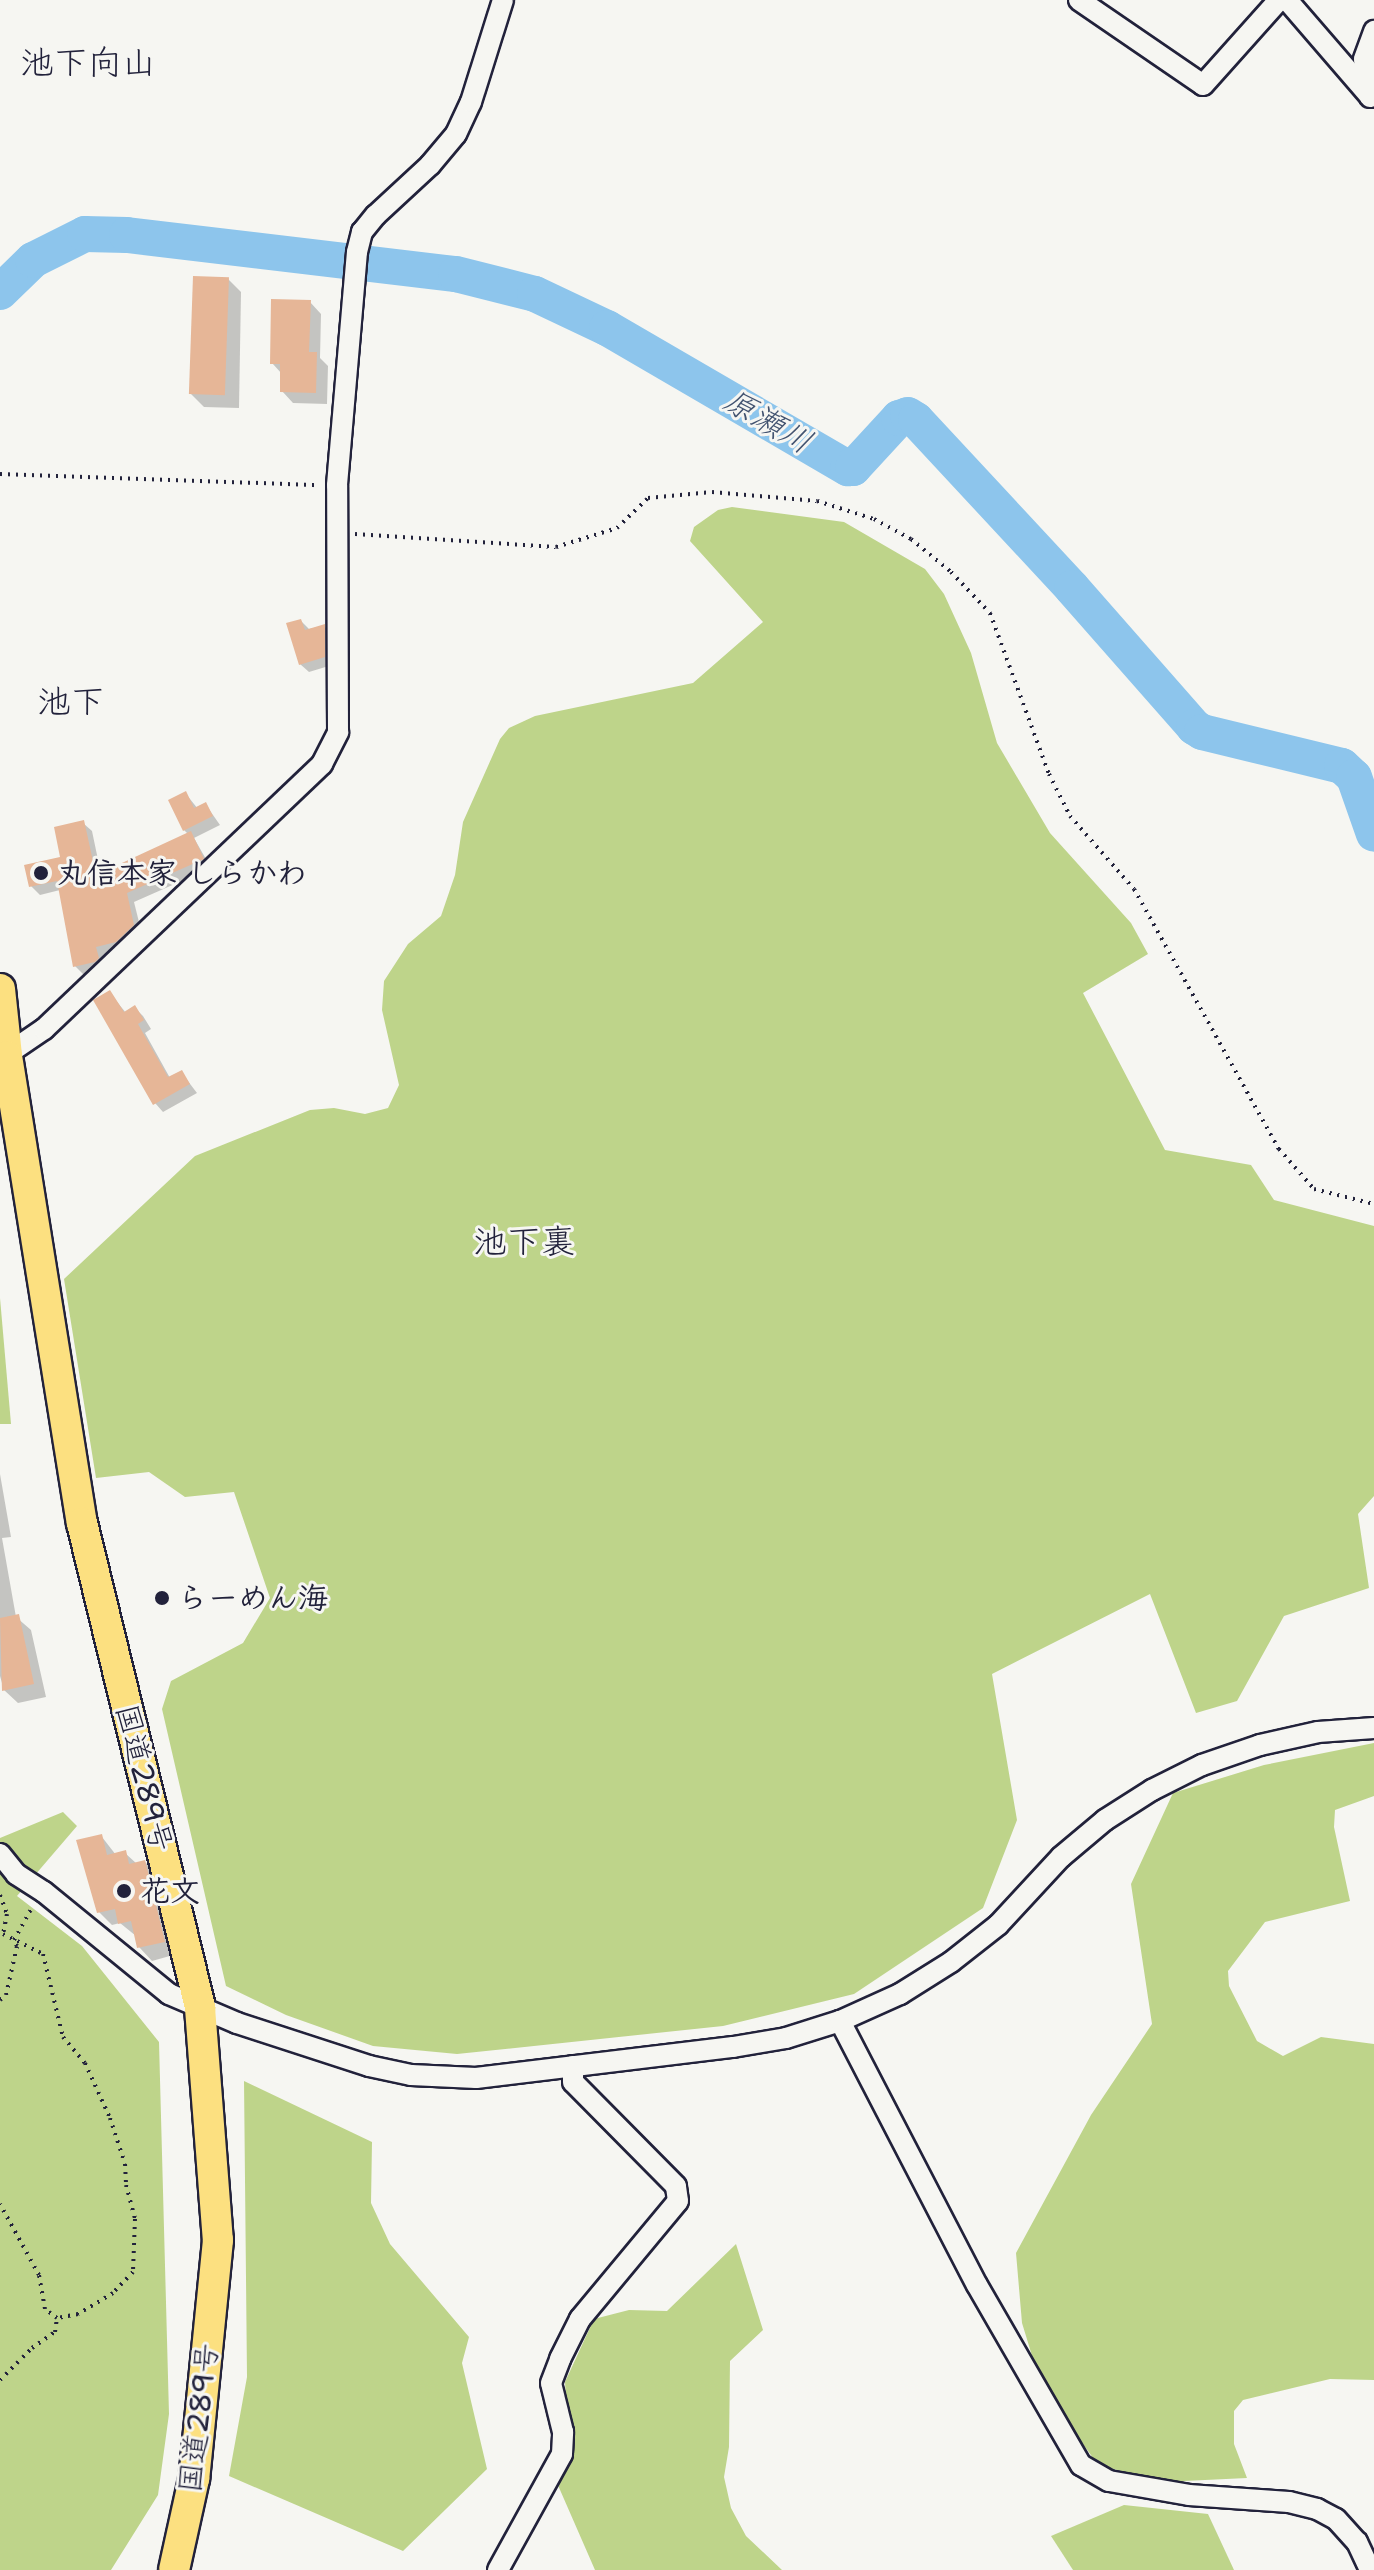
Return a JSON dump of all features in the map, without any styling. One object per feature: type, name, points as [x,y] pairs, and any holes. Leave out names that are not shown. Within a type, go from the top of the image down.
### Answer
[{"type":"highway","name":"国道289号","points":[[0,989],[4,1057],[82,1523],[200,2008],[218,2240],[194,2479],[174,2570]]},
{"type":"street","points":[[4,1057],[44,1029],[322,764],[338,732],[337,485],[356,260],[362,232],[430,165],[456,134],[471,102],[503,0]]},
{"type":"street","points":[[1079,0],[1203,85],[1279,0]]},
{"type":"street","points":[[1287,0],[1372,103]]},
{"type":"street","points":[[1372,103],[1364,59],[1374,31]]},
{"type":"street","points":[[0,1854],[8,1879],[44,1892],[169,1994],[200,2008],[354,2061],[411,2075],[476,2078],[746,2045],[786,2038],[840,2021],[900,1994],[951,1962],[998,1925],[1061,1857],[1105,1820],[1152,1790],[1202,1765],[1260,1745],[1318,1732],[1374,1728]]},
{"type":"street","points":[[840,2021],[977,2285],[1081,2465],[1109,2481],[1189,2495],[1289,2502],[1317,2509],[1336,2519],[1357,2542],[1370,2570]]},
{"type":"street","points":[[498,2570],[562,2454],[563,2432],[551,2383],[560,2359],[580,2319],[678,2201],[676,2186],[573,2082],[573,2066]]},
{"type":"path","points":[[0,474],[337,485]]},
{"type":"path","points":[[338,533],[556,547],[617,528],[648,498],[712,492],[817,501],[874,519],[911,539],[951,572],[990,613],[1049,774],[1070,816],[1134,889],[1279,1149],[1314,1189],[1374,1204]]},
{"type":"path","points":[[14,1940],[25,1916],[44,1892]]},
{"type":"path","points":[[0,1895],[7,1914],[3,1934],[43,1954],[63,2037],[85,2063],[110,2118],[125,2164],[126,2185],[135,2219],[133,2272],[113,2293],[78,2314],[57,2318],[45,2309],[39,2275],[0,2204]]},
{"type":"path","points":[[0,2000],[6,1995],[17,1946],[14,1940]]},
{"type":"path","points":[[0,2380],[32,2348],[55,2332],[57,2318]]},
{"type":"green space","points":[[732,507],[844,522],[925,569],[944,594],[971,653],[997,743],[1050,833],[1131,923],[1148,954],[1083,993],[1165,1150],[1251,1165],[1274,1200],[1374,1226],[1374,1496],[1358,1514],[1369,1588],[1284,1616],[1237,1701],[1196,1713],[1150,1594],[992,1674],[1017,1820],[983,1908],[854,1994],[723,2026],[457,2054],[373,2046],[286,2015],[226,1986],[162,1709],[171,1681],[243,1643],[270,1598],[234,1492],[185,1497],[149,1472],[96,1478],[64,1279],[195,1156],[310,1110],[334,1108],[365,1114],[388,1108],[399,1085],[382,1010],[384,981],[408,944],[441,916],[455,875],[463,822],[500,739],[509,728],[535,716],[693,683],[763,622],[690,541],[694,527],[718,510]]},
{"type":"green space","points":[[0,1298],[11,1424],[0,1424]]},
{"type":"green space","points":[[1374,1743],[1374,1796],[1335,1810],[1334,1827],[1350,1901],[1265,1922],[1228,1971],[1229,1986],[1257,2041],[1283,2056],[1321,2037],[1374,2044],[1374,2380],[1330,2379],[1243,2400],[1234,2411],[1234,2444],[1247,2478],[1163,2482],[1098,2465],[1041,2385],[1022,2323],[1016,2253],[1091,2115],[1152,2024],[1131,1884],[1173,1793],[1264,1765]]},
{"type":"green space","points":[[63,1812],[77,1826],[17,1896],[82,1946],[159,2042],[169,2414],[158,2495],[111,2570],[0,2570],[0,1838]]},
{"type":"green space","points":[[244,2081],[372,2142],[371,2203],[390,2244],[469,2337],[462,2363],[487,2469],[403,2551],[229,2476],[247,2377]]},
{"type":"green space","points":[[736,2244],[763,2330],[730,2361],[729,2447],[724,2477],[731,2508],[746,2536],[782,2570],[595,2570],[557,2483],[569,2447],[565,2382],[594,2319],[629,2310],[667,2311]]},
{"type":"green space","points":[[1124,2505],[1208,2514],[1234,2570],[1073,2570],[1051,2536]]},
{"type":"building","points":[[193,276],[229,277],[225,395],[189,394]]},
{"type":"building","points":[[271,299],[311,300],[309,352],[317,352],[316,393],[280,392],[280,364],[270,364]]},
{"type":"building","points":[[301,619],[305,630],[325,624],[325,657],[299,665],[286,623]]},
{"type":"building","points":[[186,791],[194,808],[206,802],[213,816],[183,831],[168,800]]},
{"type":"building","points":[[84,820],[96,875],[191,831],[204,859],[127,893],[134,925],[116,942],[96,947],[99,958],[95,962],[73,967],[57,881],[29,887],[24,865],[60,857],[54,827]]},
{"type":"building","points":[[110,990],[124,1012],[135,1005],[144,1020],[138,1024],[168,1077],[182,1070],[190,1084],[153,1105],[93,1000]]},
{"type":"building","points":[[19,1614],[34,1684],[2,1691],[0,1618]]},
{"type":"building","points":[[102,1834],[107,1855],[126,1850],[129,1864],[145,1860],[165,1942],[137,1948],[131,1921],[118,1924],[115,1909],[97,1913],[76,1840]]},
{"type":"waterway","name":"原瀬川","points":[[0,292],[33,260],[85,234],[127,235],[456,274],[535,294],[607,328],[848,468],[853,468],[899,418],[908,415],[1072,588],[1194,727],[1202,732],[1342,766],[1354,777],[1374,834]]},
{"type":"place","name":"丸信本家 しらかわ","points":[[41,873]]},
{"type":"place","name":"らーめん海","points":[[162,1598]]},
{"type":"place","name":"花文","points":[[124,1891]]},
{"type":"district","name":"池下向山","points":[[88,63]]},
{"type":"district","name":"池下","points":[[71,702]]},
{"type":"district","name":"池下裏","points":[[524,1242]]}]
